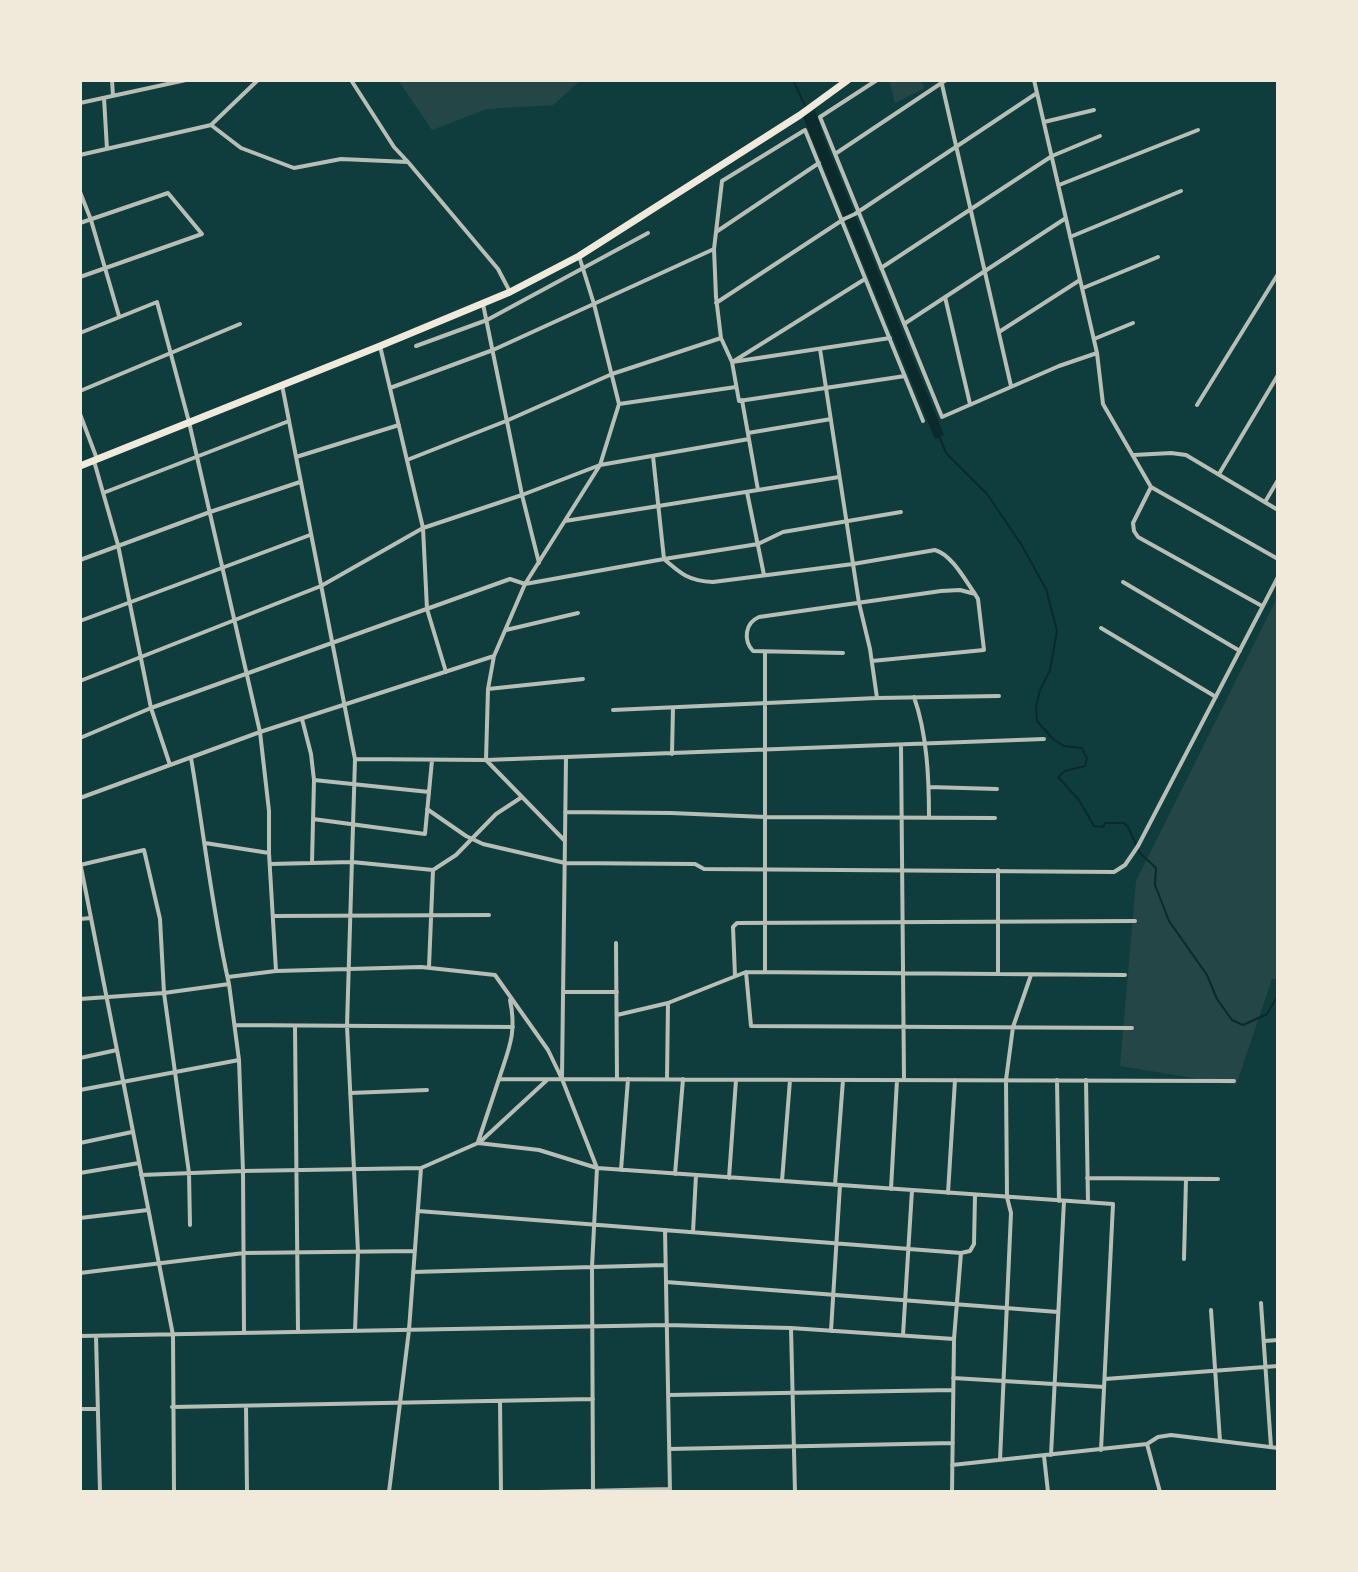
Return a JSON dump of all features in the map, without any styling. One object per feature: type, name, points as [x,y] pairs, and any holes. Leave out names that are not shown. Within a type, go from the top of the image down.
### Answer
[{"type":"highway","points":[[80,466],[510,292],[579,256],[800,115],[848,80]]},
{"type":"street","points":[[112,80],[113,96]]},
{"type":"street","points":[[80,103],[186,80]]},
{"type":"street","points":[[80,155],[211,125],[258,80]]},
{"type":"street","points":[[351,80],[394,147],[498,269],[510,292]]},
{"type":"street","points":[[877,80],[820,117],[942,417],[1059,366],[1097,353]]},
{"type":"street","points":[[1034,80],[1097,353],[1103,404],[1151,487],[1278,559]]},
{"type":"street","points":[[835,154],[943,81],[1011,387]]},
{"type":"street","points":[[716,303],[1037,93]]},
{"type":"street","points":[[104,98],[107,149]]},
{"type":"street","points":[[1044,122],[1094,110]]},
{"type":"street","points":[[211,125],[241,148],[294,168],[341,159],[408,162]]},
{"type":"street","points":[[905,376],[739,401],[732,362],[721,338],[716,303],[714,249],[722,181],[805,130],[843,220],[923,421]]},
{"type":"street","points":[[1059,186],[1198,130]]},
{"type":"street","points":[[881,268],[1052,156],[1100,136]]},
{"type":"street","points":[[716,232],[819,163]]},
{"type":"street","points":[[1070,237],[1181,191]]},
{"type":"street","points":[[80,192],[120,317]]},
{"type":"street","points":[[80,223],[168,193],[202,234],[80,277]]},
{"type":"street","points":[[904,324],[1066,218]]},
{"type":"street","points":[[416,346],[487,320],[648,233]]},
{"type":"street","points":[[390,388],[493,350],[714,249]]},
{"type":"street","points":[[565,841],[486,760],[488,689],[494,656],[525,584],[600,465],[619,404],[579,256]]},
{"type":"street","points":[[1082,289],[1158,257]]},
{"type":"street","points":[[1197,405],[1278,274]]},
{"type":"street","points":[[732,362],[866,279]]},
{"type":"street","points":[[999,332],[1080,280]]},
{"type":"street","points":[[945,297],[971,405]]},
{"type":"street","points":[[80,333],[157,302],[189,422],[260,732],[269,811],[276,971]]},
{"type":"street","points":[[483,304],[539,564]]},
{"type":"street","points":[[1094,339],[1133,323]]},
{"type":"street","points":[[80,391],[240,324]]},
{"type":"street","points":[[407,460],[612,374],[721,338]]},
{"type":"street","points":[[732,362],[890,338]]},
{"type":"street","points":[[380,346],[423,528],[427,609],[446,672]]},
{"type":"street","points":[[820,349],[859,603],[877,698]]},
{"type":"street","points":[[1219,474],[1278,375]]},
{"type":"street","points":[[282,385],[355,759],[347,1026],[358,1252],[355,1331]]},
{"type":"street","points":[[619,404],[736,387]]},
{"type":"street","points":[[742,400],[758,490]]},
{"type":"street","points":[[80,414],[118,545],[151,708],[170,765]]},
{"type":"street","points":[[80,681],[321,586],[423,528],[600,465],[831,419]]},
{"type":"street","points":[[103,493],[289,421]]},
{"type":"street","points":[[296,457],[399,425]]},
{"type":"street","points":[[1134,455],[1186,455],[1278,510]]},
{"type":"street","points":[[653,456],[664,559],[680,573],[699,582],[853,564],[935,550],[947,557],[978,599],[984,650],[872,661]]},
{"type":"street","points":[[565,521],[840,477]]},
{"type":"street","points":[[1265,502],[1278,480]]},
{"type":"street","points":[[80,560],[300,481]]},
{"type":"street","points":[[1151,487],[1133,523],[1138,537],[1263,606]]},
{"type":"street","points":[[747,492],[764,575]]},
{"type":"street","points":[[80,738],[151,708],[510,579],[525,584],[758,544],[783,532],[901,512]]},
{"type":"street","points":[[80,621],[311,535]]},
{"type":"street","points":[[427,809],[483,844],[565,863],[695,864],[704,869],[1114,872],[1138,846],[1278,577]]},
{"type":"street","points":[[1123,582],[1240,651]]},
{"type":"street","points":[[843,653],[765,653],[753,651],[747,645],[746,638],[752,620],[759,617],[941,591],[960,590],[975,594]]},
{"type":"street","points":[[506,630],[578,613]]},
{"type":"street","points":[[1101,628],[1216,697]]},
{"type":"street","points":[[765,653],[765,972]]},
{"type":"street","points":[[80,798],[260,732],[494,656]]},
{"type":"street","points":[[488,689],[583,679]]},
{"type":"street","points":[[613,710],[877,698],[999,696]]},
{"type":"street","points":[[914,697],[922,719],[929,818]]},
{"type":"street","points":[[672,754],[673,708]]},
{"type":"street","points":[[302,719],[314,780],[312,863]]},
{"type":"street","points":[[355,759],[566,758],[1044,739]]},
{"type":"street","points":[[901,745],[904,1080]]},
{"type":"street","points":[[191,757],[239,1060],[244,1333]]},
{"type":"street","points":[[562,1079],[566,758]]},
{"type":"street","points":[[313,819],[425,834],[432,760]]},
{"type":"street","points":[[314,780],[429,792]]},
{"type":"street","points":[[929,787],[997,789]]},
{"type":"street","points":[[270,864],[352,862],[433,870],[456,855],[496,814],[522,797]]},
{"type":"street","points":[[565,812],[995,818]]},
{"type":"street","points":[[205,843],[269,853]]},
{"type":"street","points":[[174,1492],[173,1335],[80,864],[144,850],[160,919],[164,993],[189,1173],[190,1225]]},
{"type":"street","points":[[429,967],[433,870]]},
{"type":"street","points":[[998,870],[998,974]]},
{"type":"street","points":[[274,916],[489,915]]},
{"type":"street","points":[[80,919],[91,918]]},
{"type":"street","points":[[735,976],[733,927],[737,923],[1135,921]]},
{"type":"street","points":[[616,943],[617,1079]]},
{"type":"street","points":[[228,977],[276,971],[429,967],[495,975],[548,1050],[597,1168],[592,1267],[593,1491]]},
{"type":"street","points":[[746,972],[751,1026],[1132,1028]]},
{"type":"street","points":[[617,1015],[668,1003],[746,972],[1125,975]]},
{"type":"street","points":[[1000,1460],[1011,1213],[1007,1197],[1006,1080],[1013,1027],[1031,975]]},
{"type":"street","points":[[80,999],[164,993],[229,984]]},
{"type":"street","points":[[563,992],[617,992]]},
{"type":"street","points":[[478,1143],[511,1046],[510,998]]},
{"type":"street","points":[[667,1079],[668,1003]]},
{"type":"street","points":[[234,1025],[513,1027]]},
{"type":"street","points":[[295,1026],[298,1332]]},
{"type":"street","points":[[80,1058],[117,1050]]},
{"type":"street","points":[[80,1090],[239,1060]]},
{"type":"street","points":[[499,1079],[1234,1081]]},
{"type":"street","points":[[141,1175],[421,1168],[478,1143],[548,1079]]},
{"type":"street","points":[[621,1170],[628,1079]]},
{"type":"street","points":[[675,1174],[683,1079]]},
{"type":"street","points":[[729,1178],[736,1080]]},
{"type":"street","points":[[782,1181],[790,1080]]},
{"type":"street","points":[[831,1331],[843,1080]]},
{"type":"street","points":[[891,1189],[897,1080]]},
{"type":"street","points":[[948,1193],[955,1080]]},
{"type":"street","points":[[1051,1455],[1061,1201],[1057,1080]]},
{"type":"street","points":[[1086,1080],[1088,1202]]},
{"type":"street","points":[[350,1093],[427,1090]]},
{"type":"street","points":[[80,1143],[133,1132]]},
{"type":"street","points":[[478,1143],[539,1150],[597,1168],[1113,1204],[1101,1450]]},
{"type":"street","points":[[80,1173],[139,1163]]},
{"type":"street","points":[[389,1492],[409,1330],[421,1168]]},
{"type":"street","points":[[693,1232],[696,1175]]},
{"type":"street","points":[[1087,1178],[1218,1179]]},
{"type":"street","points":[[1184,1259],[1186,1179]]},
{"type":"street","points":[[903,1335],[912,1190]]},
{"type":"street","points":[[418,1211],[961,1253],[970,1251],[974,1244],[975,1195]]},
{"type":"street","points":[[80,1218],[148,1210]]},
{"type":"street","points":[[540,1492],[670,1491],[665,1230]]},
{"type":"street","points":[[80,1273],[244,1253],[415,1251]]},
{"type":"street","points":[[952,1492],[954,1339],[961,1253]]},
{"type":"street","points":[[413,1272],[665,1265]]},
{"type":"street","points":[[666,1282],[1058,1312]]},
{"type":"street","points":[[1261,1303],[1271,1447]]},
{"type":"street","points":[[1211,1310],[1220,1441]]},
{"type":"street","points":[[80,1336],[666,1325],[791,1328],[954,1339]]},
{"type":"street","points":[[791,1328],[795,1492]]},
{"type":"street","points":[[96,1336],[100,1492]]},
{"type":"street","points":[[1264,1341],[1278,1340]]},
{"type":"street","points":[[1105,1379],[1278,1366]]},
{"type":"street","points":[[953,1378],[1104,1387]]},
{"type":"street","points":[[668,1395],[953,1390]]},
{"type":"street","points":[[172,1407],[593,1399]]},
{"type":"street","points":[[500,1401],[501,1492]]},
{"type":"street","points":[[246,1406],[247,1492]]},
{"type":"street","points":[[80,1409],[98,1409]]},
{"type":"street","points":[[952,1465],[1147,1444],[1158,1437],[1171,1435],[1278,1448]]},
{"type":"street","points":[[669,1449],[953,1443]]},
{"type":"street","points":[[1147,1444],[1160,1492]]},
{"type":"street","points":[[1044,1456],[1048,1492]]},
{"type":"shaded area","points":[[398,80],[581,80],[553,105],[487,109],[432,130]]},
{"type":"shaded area","points":[[889,80],[920,80],[925,88],[895,103]]},
{"type":"shaded area","points":[[815,110],[944,435],[935,439],[803,117]]},
{"type":"shaded area","points":[[1278,596],[1278,979],[1272,979],[1236,1085],[1120,1066],[1136,881]]},
{"type":"waterway","points":[[793,80],[806,108]]},
{"type":"waterway","points":[[939,436],[946,453],[987,494],[1021,544],[1046,589],[1057,631],[1050,670],[1036,707],[1037,721],[1064,746],[1082,748],[1087,758],[1085,766],[1065,771],[1058,777],[1079,800],[1094,826],[1124,823],[1128,827],[1140,853],[1156,868],[1155,885],[1169,921],[1207,975],[1217,999],[1232,1020],[1243,1025],[1267,1014],[1278,995]]}]
